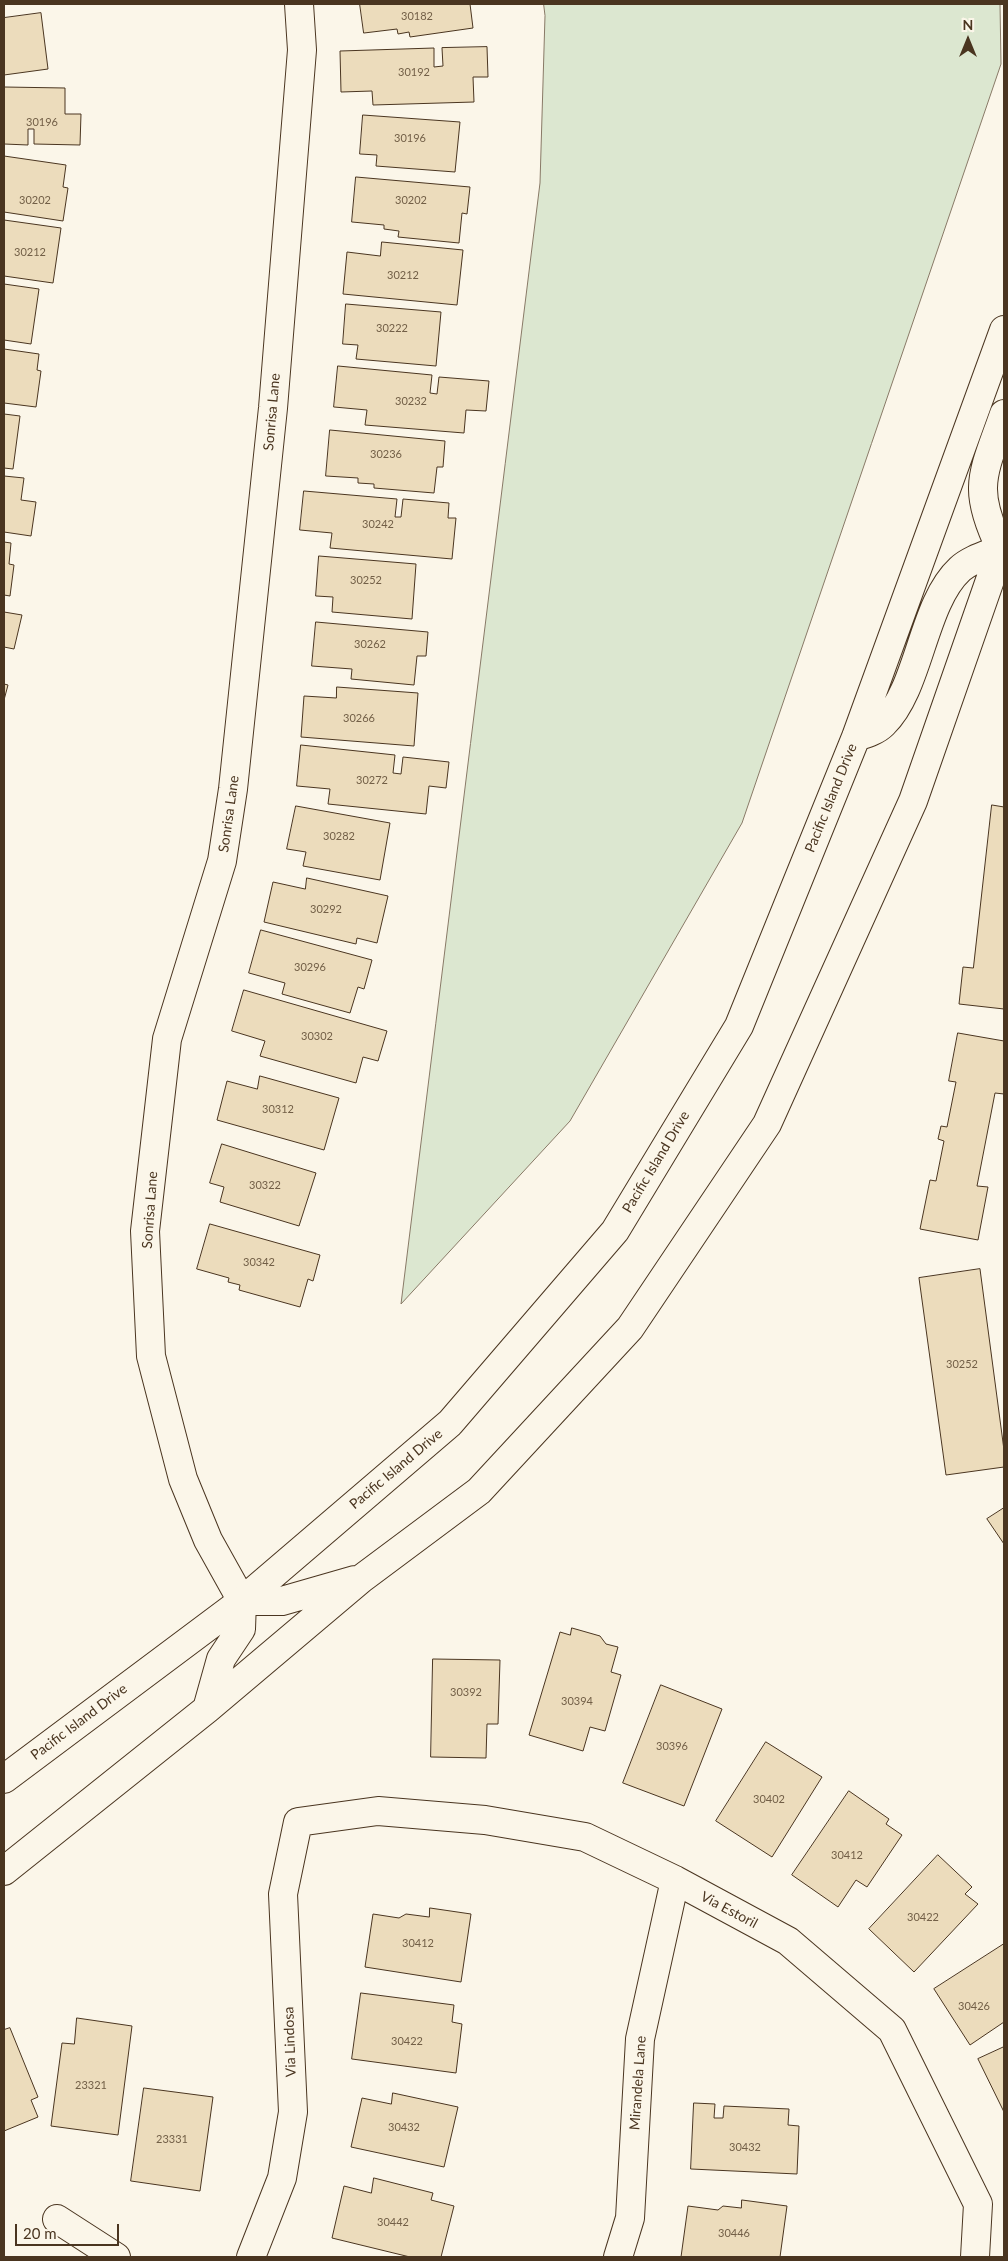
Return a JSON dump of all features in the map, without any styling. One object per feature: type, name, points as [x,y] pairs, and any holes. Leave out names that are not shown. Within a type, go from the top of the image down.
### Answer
[{"type":"main road","name":"Sonrisa Lane","points":[[242,1600],[208,1540],[183,1479],[151,1356],[145,1231],[167,1039],[222,861],[233,789],[273,408],[302,50],[298,4]]},
{"type":"main road","name":"Pacific Island Drive","points":[[4,1779],[242,1600],[450,1423],[614,1231],[739,1026],[856,737],[1004,330]]},
{"type":"main road","points":[[4,1871],[206,1709],[361,1579],[479,1491],[630,1328],[767,1124],[913,801],[1002,544],[986,515],[982,481],[1004,414]]},
{"type":"main road","points":[[856,737],[870,733],[882,725],[892,713],[903,693],[932,618],[949,581],[970,562],[1002,544]]},
{"type":"main road","points":[[206,1709],[221,1659],[241,1630],[242,1600],[282,1600],[361,1579]]},
{"type":"main road","name":"Via Estoril","points":[[298,1822],[378,1812],[485,1820],[584,1838],[674,1880],[788,1942],[892,2030],[978,2204],[975,2257]]},
{"type":"main road","name":"Via Lindosa","points":[[251,2257],[282,2178],[293,2112],[283,1894],[298,1822]]},
{"type":"main road","name":"Mirandela Lane","points":[[618,2257],[630,2218],[640,2039],[674,1880]]},
{"type":"main road","points":[[58,2219],[116,2257]]},
{"type":"green space","points":[[544,4],[1000,4],[1001,64],[742,823],[570,1121],[401,1304],[540,183]]},
{"type":"building","points":[[360,4],[470,4],[473,28],[410,37],[409,32],[398,34],[397,29],[364,33]]},
{"type":"building","points":[[41,13],[48,69],[4,75],[4,18]]},
{"type":"building","points":[[487,47],[488,77],[473,77],[474,102],[373,105],[372,91],[341,92],[340,51],[434,48],[434,67],[443,66],[442,48]]},
{"type":"building","points":[[4,87],[65,88],[65,114],[81,114],[80,145],[34,144],[34,129],[28,129],[28,145],[4,144]]},
{"type":"building","points":[[363,115],[460,122],[455,172],[376,166],[377,155],[360,154]]},
{"type":"building","points":[[4,156],[66,165],[63,187],[68,188],[63,221],[4,212]]},
{"type":"building","points":[[356,177],[470,187],[467,214],[462,213],[459,243],[398,237],[399,231],[384,229],[384,225],[352,222]]},
{"type":"building","points":[[4,220],[61,228],[53,283],[4,276]]},
{"type":"building","points":[[382,242],[463,250],[457,305],[343,294],[347,252],[380,256]]},
{"type":"building","points":[[4,284],[39,289],[31,344],[4,340]]},
{"type":"building","points":[[346,304],[441,312],[436,366],[356,359],[358,345],[343,344]]},
{"type":"building","points":[[4,349],[39,354],[37,370],[41,371],[36,407],[4,403]]},
{"type":"building","points":[[338,366],[432,375],[430,393],[437,394],[439,377],[489,381],[486,411],[466,410],[464,433],[365,425],[367,410],[334,407]]},
{"type":"building","points":[[4,414],[20,416],[13,469],[4,468]]},
{"type":"building","points":[[330,430],[445,441],[443,467],[437,467],[434,493],[374,488],[374,484],[358,483],[358,478],[326,476]]},
{"type":"building","points":[[4,476],[24,478],[21,500],[36,502],[31,536],[4,532]]},
{"type":"building","points":[[304,491],[397,499],[395,517],[401,517],[403,499],[449,503],[448,518],[456,518],[452,559],[330,548],[332,533],[300,530]]},
{"type":"building","points":[[4,542],[11,543],[9,564],[14,565],[10,596],[4,595]]},
{"type":"building","points":[[319,556],[416,564],[412,619],[332,612],[333,597],[316,596]]},
{"type":"building","points":[[4,612],[22,615],[14,649],[4,647]]},
{"type":"building","points":[[316,622],[428,632],[426,656],[417,656],[414,685],[351,679],[352,669],[312,666]]},
{"type":"building","points":[[4,684],[8,685],[4,700]]},
{"type":"building","points":[[337,687],[418,693],[414,746],[301,737],[304,696],[336,698]]},
{"type":"building","points":[[301,745],[395,755],[393,773],[401,774],[403,757],[449,762],[446,788],[429,786],[426,814],[328,804],[330,789],[297,786]]},
{"type":"building","points":[[992,805],[1004,807],[1004,1009],[959,1004],[963,967],[973,968]]},
{"type":"building","points":[[296,806],[390,823],[380,880],[303,866],[306,852],[287,849]]},
{"type":"building","points":[[307,878],[388,896],[377,943],[357,938],[356,944],[264,922],[273,882],[305,889]]},
{"type":"building","points":[[261,930],[372,960],[364,989],[358,987],[350,1013],[282,994],[285,983],[249,973]]},
{"type":"building","points":[[244,990],[387,1031],[378,1061],[363,1057],[356,1083],[260,1056],[265,1041],[232,1031]]},
{"type":"building","points":[[958,1033],[1004,1041],[1004,1094],[995,1093],[977,1186],[988,1187],[978,1240],[920,1229],[930,1180],[936,1181],[944,1141],[938,1139],[941,1126],[947,1127],[956,1082],[949,1081]]},
{"type":"building","points":[[260,1076],[339,1098],[324,1150],[217,1120],[227,1081],[257,1089]]},
{"type":"building","points":[[222,1144],[316,1173],[299,1226],[220,1202],[224,1187],[210,1183]]},
{"type":"building","points":[[210,1224],[320,1255],[313,1281],[308,1279],[300,1307],[239,1290],[240,1285],[228,1282],[229,1278],[197,1269]]},
{"type":"building","points":[[980,1269],[1004,1450],[1004,1467],[946,1475],[919,1278]]},
{"type":"building","points":[[1004,1508],[1004,1544],[987,1519]]},
{"type":"building","points":[[572,1628],[600,1636],[606,1644],[618,1647],[611,1672],[621,1675],[605,1731],[590,1727],[583,1751],[529,1735],[560,1632],[570,1635]]},
{"type":"building","points":[[433,1659],[500,1660],[498,1724],[487,1724],[486,1758],[431,1757]]},
{"type":"building","points":[[661,1685],[722,1709],[684,1806],[623,1783]]},
{"type":"building","points":[[766,1742],[822,1777],[772,1857],[716,1821]]},
{"type":"building","points":[[849,1791],[889,1819],[886,1824],[902,1835],[867,1887],[856,1880],[838,1907],[792,1875]]},
{"type":"building","points":[[938,1855],[972,1887],[965,1894],[978,1904],[914,1972],[869,1929]]},
{"type":"building","points":[[430,1908],[471,1914],[461,1982],[365,1967],[373,1914],[399,1918],[406,1914],[429,1917]]},
{"type":"building","points":[[1004,1944],[1004,2022],[970,2045],[934,1989]]},
{"type":"building","points":[[361,1993],[454,2005],[452,2022],[462,2024],[456,2073],[352,2059]]},
{"type":"building","points":[[77,2018],[132,2026],[118,2135],[51,2126],[62,2043],[74,2044]]},
{"type":"building","points":[[10,2028],[38,2097],[31,2100],[38,2117],[4,2131],[4,2030]]},
{"type":"building","points":[[1004,2047],[1004,2112],[978,2059]]},
{"type":"building","points":[[144,2088],[213,2097],[200,2191],[131,2181]]},
{"type":"building","points":[[393,2093],[458,2107],[444,2167],[351,2147],[362,2098],[391,2104]]},
{"type":"building","points":[[694,2103],[715,2104],[714,2118],[723,2118],[724,2106],[789,2109],[788,2125],[799,2126],[797,2174],[691,2169]]},
{"type":"building","points":[[374,2178],[433,2193],[431,2200],[454,2206],[441,2257],[410,2257],[332,2238],[344,2186],[371,2193]]},
{"type":"building","points":[[742,2200],[787,2206],[780,2257],[681,2257],[688,2206],[718,2210],[723,2206],[741,2208]]}]
